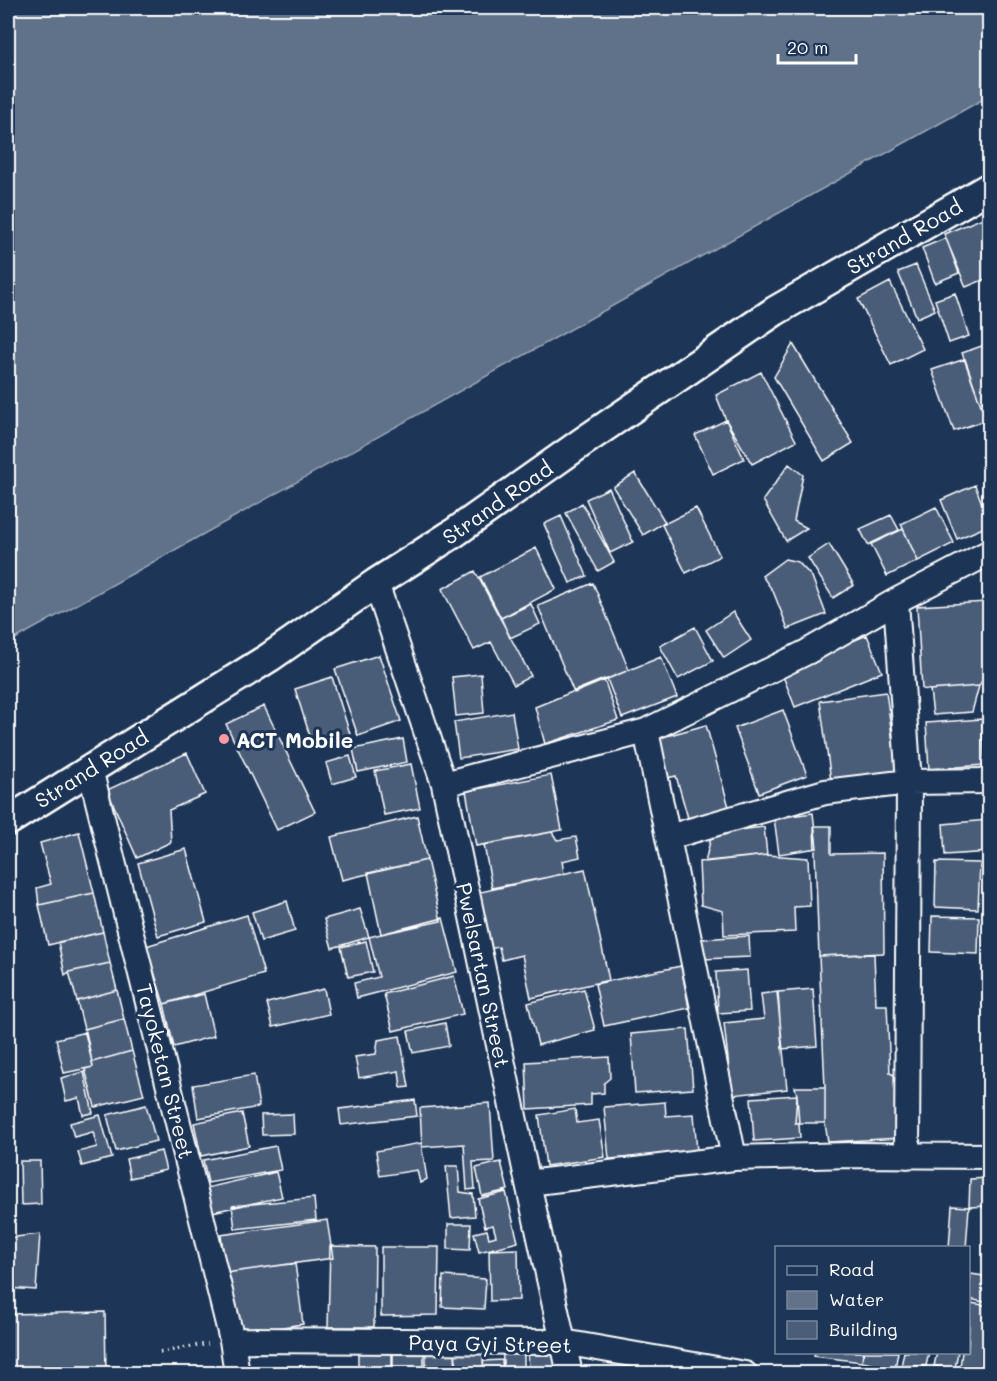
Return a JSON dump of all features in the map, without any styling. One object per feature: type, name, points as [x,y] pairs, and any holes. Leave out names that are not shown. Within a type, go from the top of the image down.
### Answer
[{"type":"street","name":"Strand Road","points":[[8,821],[270,657],[775,311],[990,187]]},
{"type":"street","points":[[444,784],[646,731],[807,652],[896,601],[990,552]]},
{"type":"street","name":"Pwelsartan Street","points":[[376,583],[444,784],[570,1374]]},
{"type":"street","points":[[896,601],[909,782],[907,1156]]},
{"type":"street","points":[[646,731],[734,1158]]},
{"type":"street","name":"Tayoketan Street","points":[[90,769],[232,1340],[237,1374]]},
{"type":"street","points":[[669,837],[825,792],[909,782],[990,781]]},
{"type":"street","points":[[528,1183],[734,1158],[990,1156]]},
{"type":"street","name":"Paya Gyi Street","points":[[232,1340],[563,1342],[746,1374]]},
{"type":"path","points":[[160,1352],[232,1340]]},
{"type":"water","points":[[8,8],[989,8],[989,96],[8,643]]},
{"type":"building","points":[[990,215],[990,277],[966,287],[944,234]]},
{"type":"building","points":[[946,238],[959,273],[935,283],[922,248]]},
{"type":"building","points":[[916,265],[935,310],[917,318],[898,272]]},
{"type":"building","points":[[890,282],[923,349],[891,365],[858,299]]},
{"type":"building","points":[[955,293],[969,336],[949,343],[935,300]]},
{"type":"building","points":[[990,343],[990,405],[982,408],[962,353]]},
{"type":"building","points":[[793,344],[853,443],[824,461],[774,377]]},
{"type":"building","points":[[965,359],[986,420],[954,431],[932,370]]},
{"type":"building","points":[[761,372],[796,441],[752,464],[726,420],[716,395]]},
{"type":"building","points":[[726,420],[744,459],[713,474],[695,435]]},
{"type":"building","points":[[789,464],[803,475],[794,521],[807,528],[786,541],[763,500]]},
{"type":"building","points":[[635,473],[665,522],[643,535],[613,487]]},
{"type":"building","points":[[975,485],[990,525],[957,539],[941,500]]},
{"type":"building","points":[[609,488],[633,542],[610,553],[586,499]]},
{"type":"building","points":[[582,503],[614,562],[598,571],[566,513]]},
{"type":"building","points":[[936,507],[954,543],[918,561],[901,524]]},
{"type":"building","points":[[696,508],[720,556],[686,573],[662,525]]},
{"type":"building","points":[[891,515],[899,530],[868,545],[860,529]]},
{"type":"building","points":[[561,516],[587,576],[570,583],[544,524]]},
{"type":"building","points":[[903,529],[918,561],[887,576],[871,544]]},
{"type":"building","points":[[829,544],[854,585],[833,598],[808,558]]},
{"type":"building","points":[[536,548],[556,589],[501,618],[480,577]]},
{"type":"building","points":[[785,559],[798,562],[812,577],[826,614],[788,629],[773,591],[762,576]]},
{"type":"building","points":[[475,571],[531,676],[514,685],[491,642],[474,650],[442,589]]},
{"type":"building","points":[[593,583],[629,670],[574,693],[538,606]]},
{"type":"building","points":[[987,602],[990,666],[979,686],[922,689],[917,606]]},
{"type":"building","points":[[531,604],[540,624],[510,638],[501,618]]},
{"type":"building","points":[[733,612],[751,640],[724,658],[706,630]]},
{"type":"building","points":[[695,627],[713,661],[678,679],[660,646]]},
{"type":"building","points":[[867,635],[882,672],[795,707],[781,671]]},
{"type":"building","points":[[379,655],[401,721],[358,736],[335,669]]},
{"type":"building","points":[[661,657],[677,697],[622,718],[607,679]]},
{"type":"building","points":[[481,674],[484,713],[456,716],[452,677]]},
{"type":"building","points":[[332,677],[351,737],[314,749],[295,689]]},
{"type":"building","points":[[604,679],[618,720],[545,744],[535,707]]},
{"type":"building","points":[[979,686],[972,712],[933,715],[930,690]]},
{"type":"building","points":[[886,692],[897,771],[831,781],[820,701]]},
{"type":"building","points":[[264,706],[315,812],[277,830],[226,724]]},
{"type":"building","points":[[783,710],[807,775],[759,793],[735,728]]},
{"type":"building","points":[[512,712],[518,749],[459,758],[454,722]]},
{"type":"building","points":[[982,719],[985,765],[929,769],[926,723]]},
{"type":"building","points":[[706,725],[729,807],[688,818],[676,776],[663,779],[652,740]]},
{"type":"building","points":[[403,739],[407,762],[358,772],[353,749]]},
{"type":"building","points":[[187,753],[205,794],[169,810],[171,842],[137,858],[107,790]]},
{"type":"building","points":[[350,756],[356,777],[332,784],[326,763]]},
{"type":"building","points":[[411,764],[420,808],[384,815],[375,771]]},
{"type":"building","points":[[551,775],[562,830],[476,846],[466,791]]},
{"type":"building","points":[[813,813],[817,848],[779,854],[774,818]]},
{"type":"building","points":[[417,816],[427,860],[342,880],[331,837]]},
{"type":"building","points":[[988,820],[990,852],[945,855],[943,824]]},
{"type":"building","points":[[814,826],[831,826],[831,854],[883,853],[884,953],[819,956]]},
{"type":"building","points":[[764,827],[767,855],[705,862],[712,833]]},
{"type":"building","points":[[79,832],[94,893],[39,905],[37,888],[51,884],[40,843]]},
{"type":"building","points":[[552,832],[557,840],[576,837],[580,857],[562,861],[564,874],[492,888],[484,845]]},
{"type":"building","points":[[186,849],[206,922],[158,936],[138,863]]},
{"type":"building","points":[[767,855],[808,858],[810,906],[794,907],[795,932],[724,935],[723,911],[701,905],[699,862]]},
{"type":"building","points":[[427,860],[441,921],[381,934],[368,873]]},
{"type":"building","points":[[936,862],[980,863],[978,909],[935,907]]},
{"type":"building","points":[[585,869],[609,980],[531,998],[522,955],[502,960],[499,947],[483,950],[467,895]]},
{"type":"building","points":[[94,893],[103,932],[48,945],[39,905]]},
{"type":"building","points":[[287,901],[295,931],[261,941],[252,912]]},
{"type":"building","points":[[360,909],[369,937],[332,948],[324,919]]},
{"type":"building","points":[[247,915],[264,974],[164,1004],[146,946]]},
{"type":"building","points":[[932,916],[979,917],[978,954],[931,952]]},
{"type":"building","points":[[443,918],[457,972],[357,998],[354,983],[379,977],[369,937]]},
{"type":"building","points":[[103,932],[110,963],[69,972],[65,975],[58,942]]},
{"type":"building","points":[[749,936],[750,957],[702,959],[701,939]]},
{"type":"building","points":[[366,941],[373,972],[348,977],[341,947]]},
{"type":"building","points":[[874,954],[876,1005],[887,1005],[890,1073],[899,1078],[901,1138],[828,1142],[825,1123],[819,956]]},
{"type":"building","points":[[110,963],[117,990],[77,1001],[69,972]]},
{"type":"building","points":[[681,966],[689,1008],[604,1026],[595,984]]},
{"type":"building","points":[[747,970],[750,1011],[718,1013],[716,972]]},
{"type":"building","points":[[454,976],[463,1014],[393,1031],[384,994]]},
{"type":"building","points":[[324,989],[329,1014],[273,1027],[267,1003]]},
{"type":"building","points":[[584,989],[595,1030],[538,1045],[528,1003]]},
{"type":"building","points":[[813,989],[817,1046],[782,1049],[778,992]]},
{"type":"building","points":[[117,990],[124,1019],[84,1029],[77,1001]]},
{"type":"building","points":[[777,992],[787,1089],[732,1095],[724,1023],[764,1019],[761,994]]},
{"type":"building","points":[[204,994],[214,1036],[174,1047],[164,1004]]},
{"type":"building","points":[[124,1019],[132,1051],[92,1062],[84,1029]]},
{"type":"building","points":[[445,1023],[449,1046],[413,1053],[408,1031]]},
{"type":"building","points":[[688,1029],[693,1089],[635,1093],[631,1034]]},
{"type":"building","points":[[86,1032],[93,1067],[64,1073],[56,1039]]},
{"type":"building","points":[[400,1036],[409,1087],[401,1088],[399,1071],[359,1078],[355,1057],[376,1054],[378,1040]]},
{"type":"building","points":[[132,1051],[144,1095],[95,1107],[85,1069],[93,1067],[92,1062]]},
{"type":"building","points":[[609,1057],[610,1078],[604,1083],[604,1093],[591,1094],[591,1105],[528,1109],[526,1062]]},
{"type":"building","points":[[84,1072],[93,1113],[83,1115],[79,1098],[66,1101],[61,1078]]},
{"type":"building","points":[[254,1075],[259,1107],[198,1118],[193,1085]]},
{"type":"building","points":[[795,1087],[825,1087],[825,1123],[795,1123],[797,1095]]},
{"type":"building","points":[[797,1095],[800,1138],[754,1141],[751,1098]]},
{"type":"building","points":[[415,1100],[417,1116],[341,1125],[339,1109]]},
{"type":"building","points":[[665,1102],[666,1116],[694,1114],[697,1152],[609,1159],[604,1107]]},
{"type":"building","points":[[490,1103],[494,1161],[473,1162],[475,1189],[467,1190],[464,1144],[422,1147],[420,1108]]},
{"type":"building","points":[[146,1105],[156,1141],[116,1151],[107,1115]]},
{"type":"building","points":[[575,1109],[577,1123],[599,1120],[605,1157],[546,1166],[539,1115]]},
{"type":"building","points":[[242,1113],[249,1146],[201,1156],[194,1123]]},
{"type":"building","points":[[293,1114],[294,1134],[262,1135],[261,1115]]},
{"type":"building","points":[[100,1115],[112,1158],[82,1166],[78,1152],[97,1147],[93,1132],[74,1137],[70,1123]]},
{"type":"building","points":[[421,1143],[427,1179],[420,1183],[417,1170],[380,1176],[376,1151]]},
{"type":"building","points":[[276,1146],[281,1170],[208,1183],[203,1160]]},
{"type":"building","points":[[161,1151],[166,1170],[130,1178],[126,1159]]},
{"type":"building","points":[[20,1161],[40,1161],[41,1204],[21,1205]]},
{"type":"building","points":[[501,1162],[508,1190],[482,1196],[476,1168]]},
{"type":"building","points":[[446,1166],[458,1166],[460,1192],[473,1194],[475,1216],[451,1218]]},
{"type":"building","points":[[276,1172],[282,1197],[212,1212],[206,1188]]},
{"type":"building","points":[[990,1178],[990,1206],[969,1207],[970,1179]]},
{"type":"building","points":[[506,1192],[518,1242],[479,1252],[474,1233],[487,1230],[489,1238],[496,1236],[493,1225],[485,1227],[478,1199]]},
{"type":"building","points":[[314,1198],[316,1220],[235,1229],[232,1206]]},
{"type":"building","points":[[952,1206],[969,1207],[966,1246],[949,1246]]},
{"type":"building","points":[[327,1220],[333,1258],[226,1273],[221,1235]]},
{"type":"building","points":[[448,1224],[471,1224],[470,1250],[448,1249]]},
{"type":"building","points":[[40,1234],[36,1290],[8,1288],[8,1238]]},
{"type":"building","points":[[330,1246],[375,1247],[374,1327],[328,1327]]},
{"type":"building","points":[[381,1247],[439,1247],[438,1315],[381,1316]]},
{"type":"building","points":[[518,1249],[519,1300],[490,1301],[489,1250]]},
{"type":"building","points":[[295,1263],[303,1324],[234,1334],[226,1273]]},
{"type":"building","points":[[971,1274],[990,1277],[990,1303],[970,1299]]},
{"type":"building","points":[[443,1276],[486,1279],[484,1309],[442,1307]]},
{"type":"building","points":[[970,1303],[990,1306],[990,1344],[985,1374],[959,1374],[962,1354],[970,1354]]},
{"type":"building","points":[[105,1312],[106,1374],[8,1374],[8,1314]]},
{"type":"building","points":[[528,1346],[558,1346],[558,1374],[529,1374]]},
{"type":"building","points":[[502,1347],[524,1348],[524,1374],[504,1374]]},
{"type":"building","points":[[393,1351],[424,1352],[424,1374],[393,1374]]},
{"type":"building","points":[[358,1352],[392,1352],[392,1374],[358,1374]]},
{"type":"building","points":[[426,1352],[455,1353],[456,1374],[426,1374]]},
{"type":"building","points":[[455,1353],[483,1353],[484,1374],[458,1374]]},
{"type":"building","points":[[814,1354],[863,1354],[862,1362],[814,1356]]},
{"type":"building","points":[[864,1354],[898,1354],[895,1369],[862,1362]]},
{"type":"building","points":[[904,1354],[929,1354],[926,1366],[901,1366]]},
{"type":"building","points":[[937,1354],[958,1354],[955,1369],[934,1366]]},
{"type":"building","points":[[502,1360],[503,1374],[484,1374],[483,1361]]},
{"type":"building","points":[[291,1367],[316,1367],[316,1374],[291,1374]]},
{"type":"building","points":[[316,1367],[352,1367],[352,1374],[316,1374]]},
{"type":"place","name":"ACT Mobile","points":[[224,739]]}]
